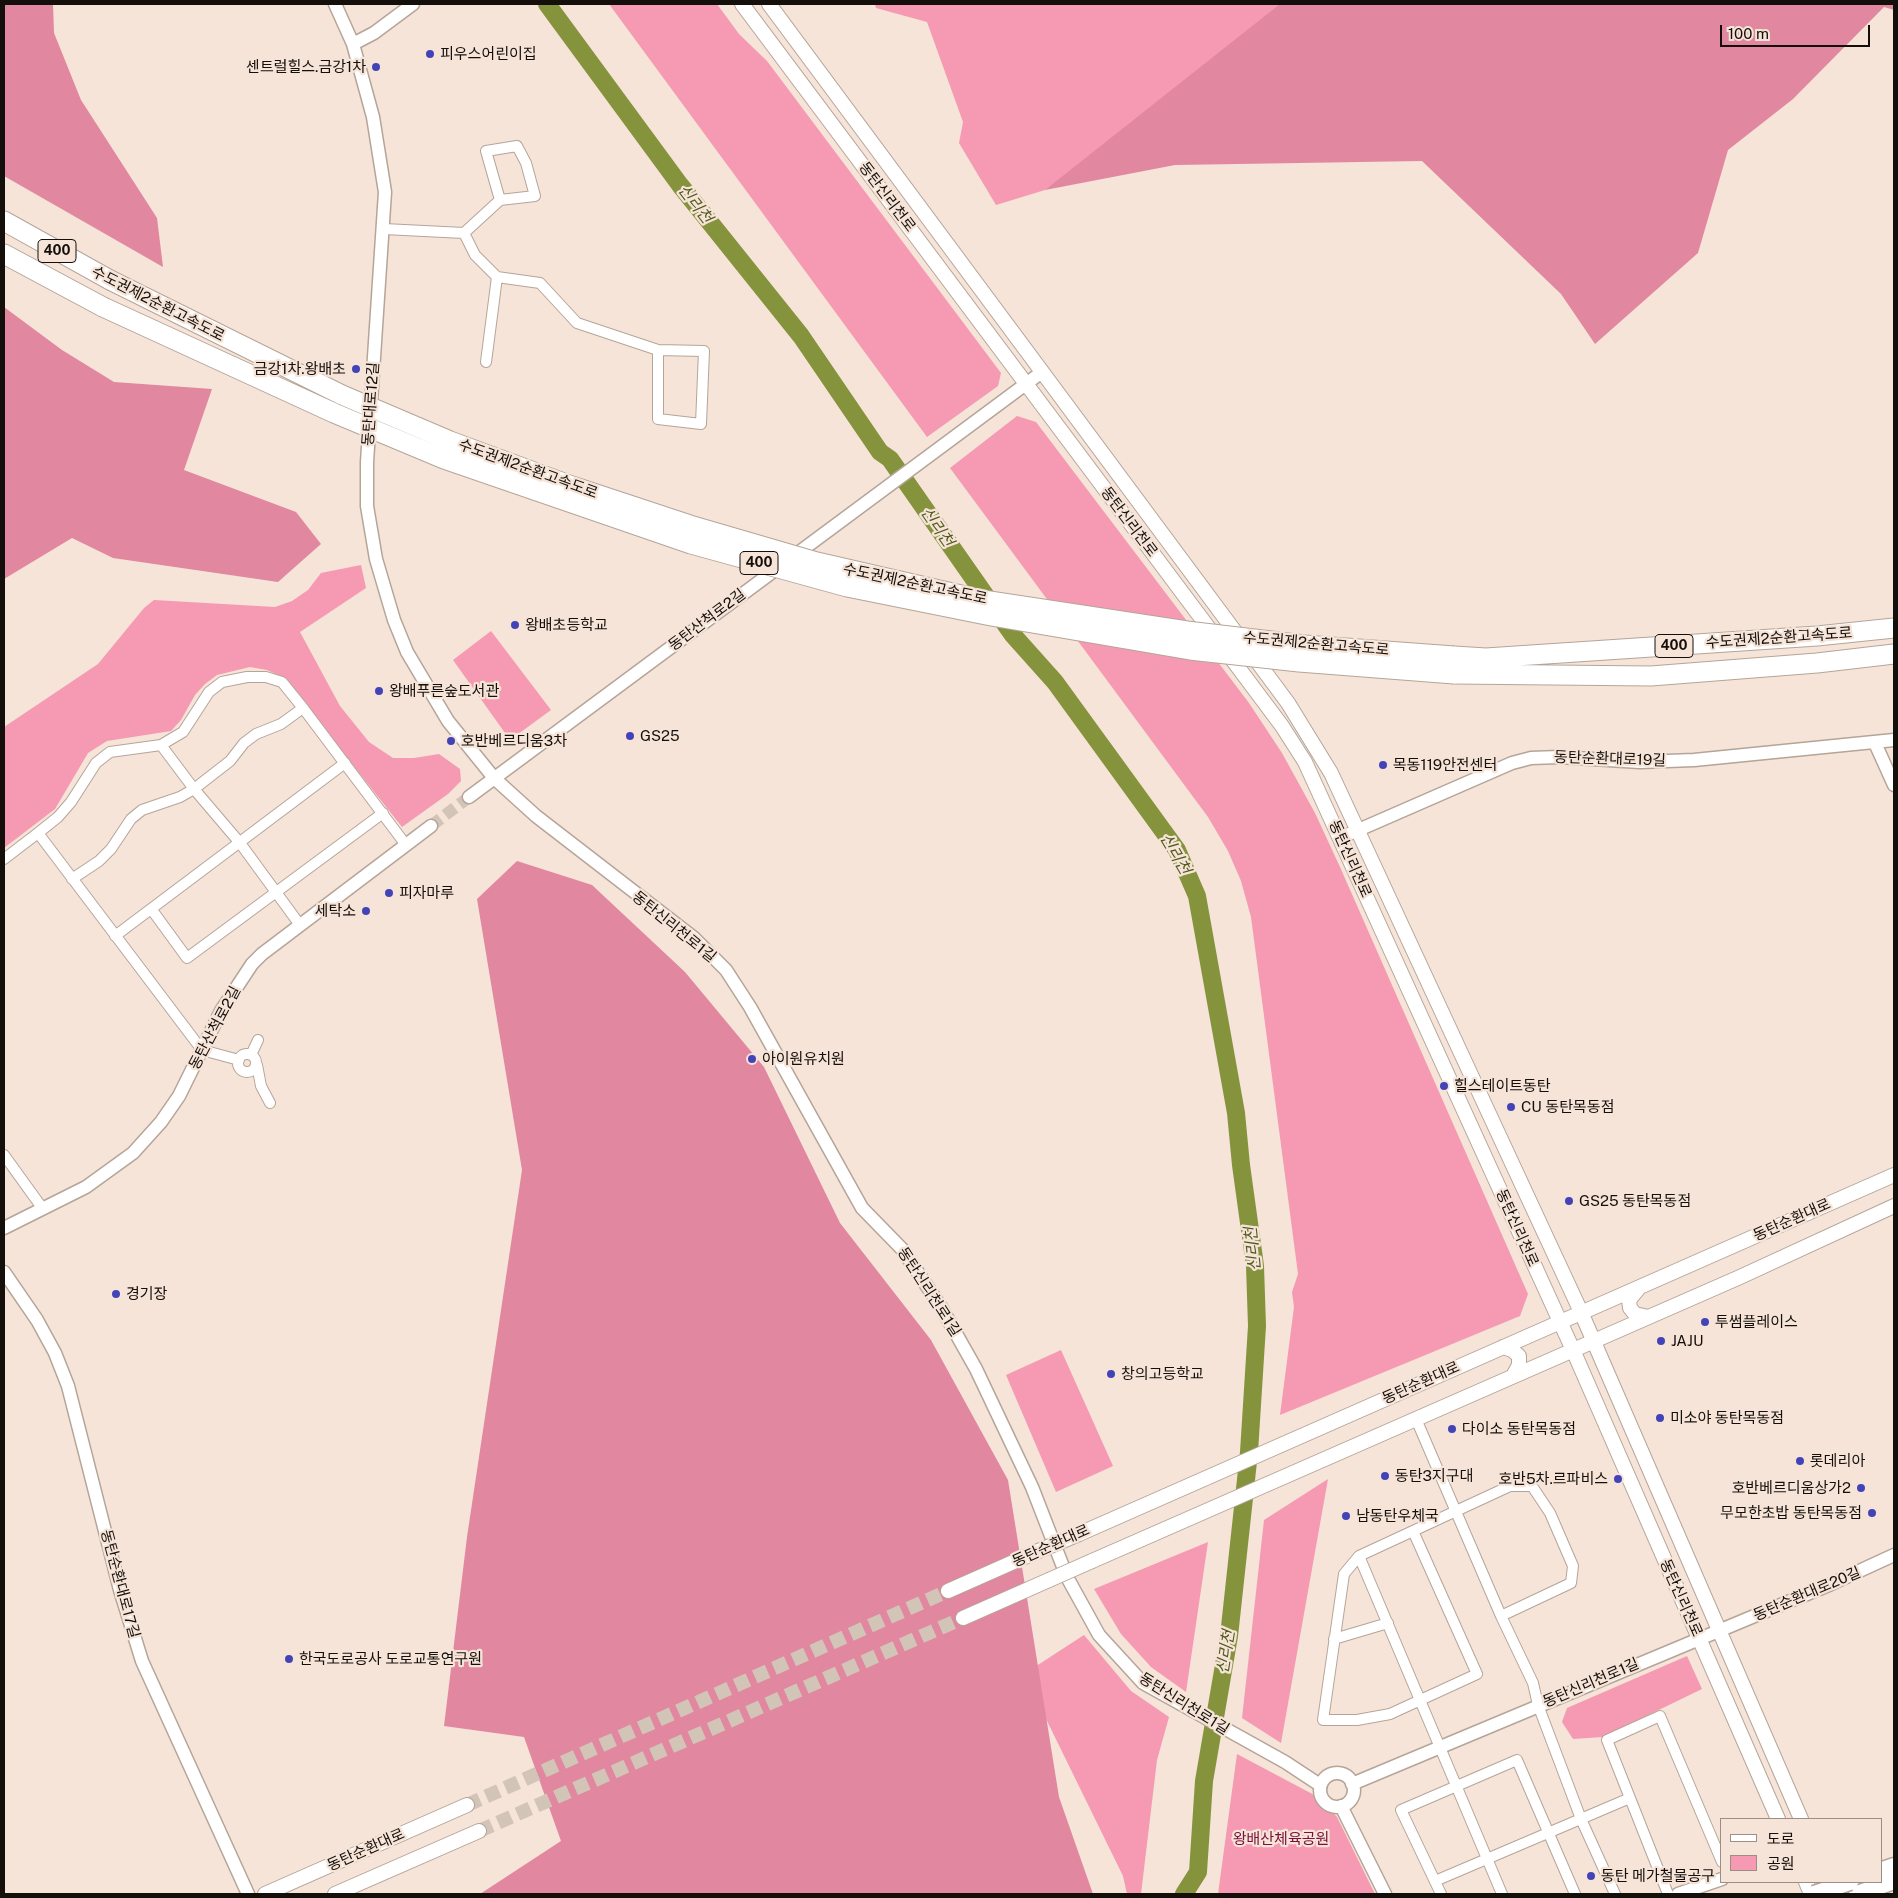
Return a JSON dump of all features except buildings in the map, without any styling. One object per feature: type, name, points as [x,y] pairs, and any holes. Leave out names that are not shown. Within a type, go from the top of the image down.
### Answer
[{"type":"highway","name":"수도권제2순환고속도로","points":[[4,221],[110,280],[342,395],[450,441],[572,486],[817,562],[984,600],[1177,629],[1454,665],[1486,658],[1817,636],[1894,628]]},
{"type":"highway","name":"수도권제2순환고속도로","points":[[4,254],[102,307],[334,413],[444,459],[691,544],[838,585],[991,616],[1190,650],[1299,662],[1454,665],[1651,676],[1894,654]]},
{"type":"highway","points":[[1857,1894],[1894,1881]]},
{"type":"highway","points":[[1813,1894],[1847,1883]]},
{"type":"main road","name":"동탄신리천로","points":[[742,4],[1282,726],[1313,778],[1600,1412],[1778,1818]]},
{"type":"main road","name":"동탄신리천로","points":[[769,4],[1288,703],[1331,773],[1581,1312],[1800,1818]]},
{"type":"main road","points":[[993,339],[1004,338],[1007,325]]},
{"type":"main road","points":[[1058,426],[1060,414],[1072,413]]},
{"type":"main road","points":[[1313,778],[1320,784],[1326,785],[1331,773]]},
{"type":"main road","points":[[1365,892],[1372,878],[1385,887]]},
{"type":"main road","name":"동탄순환대로","points":[[948,1591],[1894,1175]]},
{"type":"main road","name":"동탄순환대로","points":[[963,1618],[1648,1317],[1894,1206]]},
{"type":"main road","points":[[1528,1253],[1543,1258],[1548,1253],[1549,1244]]},
{"type":"main road","points":[[1639,1287],[1630,1300],[1630,1308],[1635,1314],[1648,1317]]},
{"type":"main road","points":[[1503,1347],[1512,1350],[1519,1356],[1519,1366],[1513,1376]]},
{"type":"main road","points":[[1600,1412],[1600,1404],[1604,1397],[1612,1396],[1620,1404]]},
{"type":"main road","name":"동탄순환대로","points":[[265,1894],[467,1806]]},
{"type":"main road","name":"동탄순환대로","points":[[335,1894],[479,1831]]},
{"type":"main road","points":[[1807,1883],[1813,1894]]},
{"type":"street","name":"동탄대로12길","points":[[335,4],[353,44],[373,117],[385,192],[367,462],[367,506],[376,560],[394,620],[407,652],[448,720],[494,778]]},
{"type":"street","points":[[353,44],[374,33],[413,4]]},
{"type":"street","points":[[384,228],[464,233],[500,200],[535,196],[526,163],[517,146],[486,151],[500,200]]},
{"type":"street","points":[[464,233],[476,254],[497,277],[540,283],[577,323],[658,350],[704,351],[701,424],[658,419],[658,350]]},
{"type":"street","points":[[486,362],[497,277]]},
{"type":"street","name":"동탄산척로2길","points":[[469,797],[966,426],[1042,372]]},
{"type":"street","points":[[4,859],[58,817],[71,802],[96,762],[110,752],[161,745],[182,732],[209,692],[222,682],[246,677],[266,676],[282,682],[406,845]]},
{"type":"street","points":[[72,879],[99,861],[111,849],[131,819],[142,810],[180,797],[194,789],[230,761],[244,743],[256,734],[281,724],[303,708]]},
{"type":"street","name":"동탄순환대로19길","points":[[1340,838],[1512,763],[1531,758],[1559,756],[1640,762],[1694,760],[1894,740]]},
{"type":"street","points":[[1875,743],[1894,785]]},
{"type":"street","points":[[161,745],[194,789],[240,842],[300,924]]},
{"type":"street","points":[[115,936],[345,763]]},
{"type":"street","name":"동탄신리천로1길","points":[[494,778],[536,816],[694,938],[726,970],[750,1007],[862,1208],[902,1249],[941,1306],[988,1395],[1032,1487],[1067,1577],[1099,1635],[1142,1682],[1320,1785]]},
{"type":"street","points":[[152,910],[187,958],[383,813]]},
{"type":"street","name":"동탄산척로2길","points":[[4,1228],[43,1209],[107,1173],[144,1142],[180,1096],[232,991],[252,964],[300,924],[431,826]]},
{"type":"street","points":[[38,833],[202,1050],[239,1060]]},
{"type":"street","points":[[251,1055],[258,1040]]},
{"type":"street","points":[[261,1086],[248,1073],[240,1069],[239,1060],[242,1055],[251,1055],[256,1059],[261,1086],[270,1103]]},
{"type":"street","points":[[248,1073],[256,1065]]},
{"type":"street","points":[[4,1156],[43,1209]]},
{"type":"street","name":"동탄순환대로17길","points":[[4,1272],[37,1320],[68,1386],[120,1590],[142,1661],[248,1894]]},
{"type":"street","points":[[1416,1418],[1501,1616],[1533,1683],[1538,1705],[1580,1819],[1615,1894]]},
{"type":"street","points":[[1413,1531],[1477,1674],[1382,1715],[1357,1720],[1323,1720],[1344,1574],[1359,1556],[1510,1486],[1532,1486],[1550,1513],[1573,1566],[1571,1583],[1501,1616]]},
{"type":"street","name":"동탄순환대로20길","points":[[1719,1630],[1894,1555]]},
{"type":"street","points":[[1359,1556],[1502,1894]]},
{"type":"street","points":[[1334,1639],[1388,1623]]},
{"type":"street","name":"동탄신리천로1길","points":[[1352,1784],[1719,1630]]},
{"type":"street","points":[[1668,1894],[1607,1740],[1660,1716],[1720,1857]]},
{"type":"street","points":[[1440,1894],[1401,1810],[1517,1760],[1575,1894]]},
{"type":"street","points":[[1336,1773],[1346,1776],[1352,1784],[1354,1789],[1350,1800],[1341,1806],[1331,1806],[1323,1800],[1320,1785],[1326,1777],[1336,1773]]},
{"type":"street","points":[[1434,1882],[1630,1798]]},
{"type":"street","points":[[1341,1806],[1385,1894]]},
{"type":"street","points":[[1678,1894],[1720,1880]]},
{"type":"green space","points":[[609,4],[717,4],[739,34],[767,61],[1001,373],[998,386],[927,437]]},
{"type":"green space","points":[[875,4],[1283,4],[1179,97],[1045,190],[996,205],[959,143],[963,122],[927,22],[876,8]]},
{"type":"green space","points":[[1017,416],[1036,422],[1249,703],[1282,753],[1315,813],[1340,867],[1528,1294],[1520,1316],[1280,1415],[1294,1307],[1292,1292],[1298,1274],[1251,917],[1241,881],[1228,851],[1208,817],[950,468]]},
{"type":"green space","points":[[361,565],[366,588],[300,632],[340,706],[369,742],[393,758],[414,758],[439,754],[460,769],[461,781],[448,794],[402,827],[283,677],[267,670],[250,667],[217,675],[205,684],[195,695],[181,720],[171,731],[107,741],[88,753],[55,809],[4,848],[4,727],[98,664],[144,608],[154,600],[275,607],[292,601],[308,590],[321,573]]},
{"type":"green space","points":[[491,631],[551,710],[510,740],[453,660]]},
{"type":"green space","points":[[1061,1350],[1113,1466],[1056,1492],[1006,1375]]},
{"type":"green space","points":[[1328,1479],[1281,1743],[1242,1718],[1264,1520]]},
{"type":"green space","points":[[1208,1542],[1186,1692],[1151,1667],[1121,1634],[1094,1589]]},
{"type":"green space","points":[[1084,1635],[1131,1691],[1169,1717],[1157,1760],[1141,1894],[1127,1894],[1123,1876],[1024,1674]]},
{"type":"green space","points":[[1687,1656],[1702,1689],[1603,1737],[1573,1739],[1562,1722],[1567,1708]]},
{"type":"green space","name":"왕배산체육공원","points":[[1237,1754],[1318,1797],[1337,1817],[1375,1894],[1218,1894]]},
{"type":"shaded area","points":[[4,4],[53,4],[54,33],[81,100],[157,218],[163,267],[4,176]]},
{"type":"shaded area","points":[[1280,4],[1894,4],[1894,10],[1884,7],[1793,99],[1728,150],[1698,253],[1595,344],[1561,294],[1422,161],[1175,165],[1045,190]]},
{"type":"shaded area","points":[[4,307],[62,350],[114,382],[212,389],[184,470],[296,512],[321,544],[278,582],[113,558],[72,538],[4,579]]},
{"type":"shaded area","points":[[517,861],[592,885],[685,972],[764,1067],[840,1223],[931,1340],[1008,1480],[1059,1797],[1093,1894],[480,1894],[561,1841],[524,1737],[444,1726],[467,1537],[522,1170],[477,899]]},
{"type":"waterway","name":"신리천","points":[[547,4],[680,185],[801,336],[880,452],[890,459],[1013,635],[1055,682],[1177,850],[1197,896],[1236,1113],[1255,1266],[1257,1326],[1249,1452],[1229,1636],[1204,1781],[1198,1872],[1184,1894]]},
{"type":"tunnel","points":[[431,826],[469,797]]},
{"type":"tunnel","points":[[467,1805],[948,1591]]},
{"type":"tunnel","points":[[479,1831],[963,1618]]},
{"type":"place","name":"피우스어린이집","points":[[430,54]]},
{"type":"place","name":"센트럴힐스.금강1차","points":[[376,67]]},
{"type":"place","name":"금강1차.왕배초","points":[[356,369]]},
{"type":"place","name":"왕배초등학교","points":[[515,625]]},
{"type":"place","name":"왕배푸른숲도서관","points":[[379,691]]},
{"type":"place","name":"GS25","points":[[630,736]]},
{"type":"place","name":"호반베르디움3차","points":[[451,741]]},
{"type":"place","name":"목동119안전센터","points":[[1383,765]]},
{"type":"place","name":"피자마루","points":[[389,893]]},
{"type":"place","name":"세탁소","points":[[366,911]]},
{"type":"place","name":"아이원유치원","points":[[752,1059]]},
{"type":"place","name":"힐스테이트동탄","points":[[1444,1086]]},
{"type":"place","name":"CU 동탄목동점","points":[[1511,1107]]},
{"type":"place","name":"GS25 동탄목동점","points":[[1569,1201]]},
{"type":"place","name":"경기장","points":[[116,1294]]},
{"type":"place","name":"투썸플레이스","points":[[1705,1322]]},
{"type":"place","name":"JAJU","points":[[1661,1341]]},
{"type":"place","name":"창의고등학교","points":[[1111,1374]]},
{"type":"place","name":"미소야 동탄목동점","points":[[1660,1418]]},
{"type":"place","name":"다이소 동탄목동점","points":[[1452,1429]]},
{"type":"place","name":"롯데리아","points":[[1800,1461]]},
{"type":"place","name":"동탄3지구대","points":[[1385,1476]]},
{"type":"place","name":"호반5차.르파비스","points":[[1618,1479]]},
{"type":"place","name":"호반베르디움상가2","points":[[1861,1488]]},
{"type":"place","name":"무모한초밥 동탄목동점","points":[[1872,1513]]},
{"type":"place","name":"남동탄우체국","points":[[1346,1516]]},
{"type":"place","name":"한국도로공사 도로교통연구원","points":[[289,1659]]},
{"type":"place","name":"동탄 메가철물공구","points":[[1591,1876]]}]
